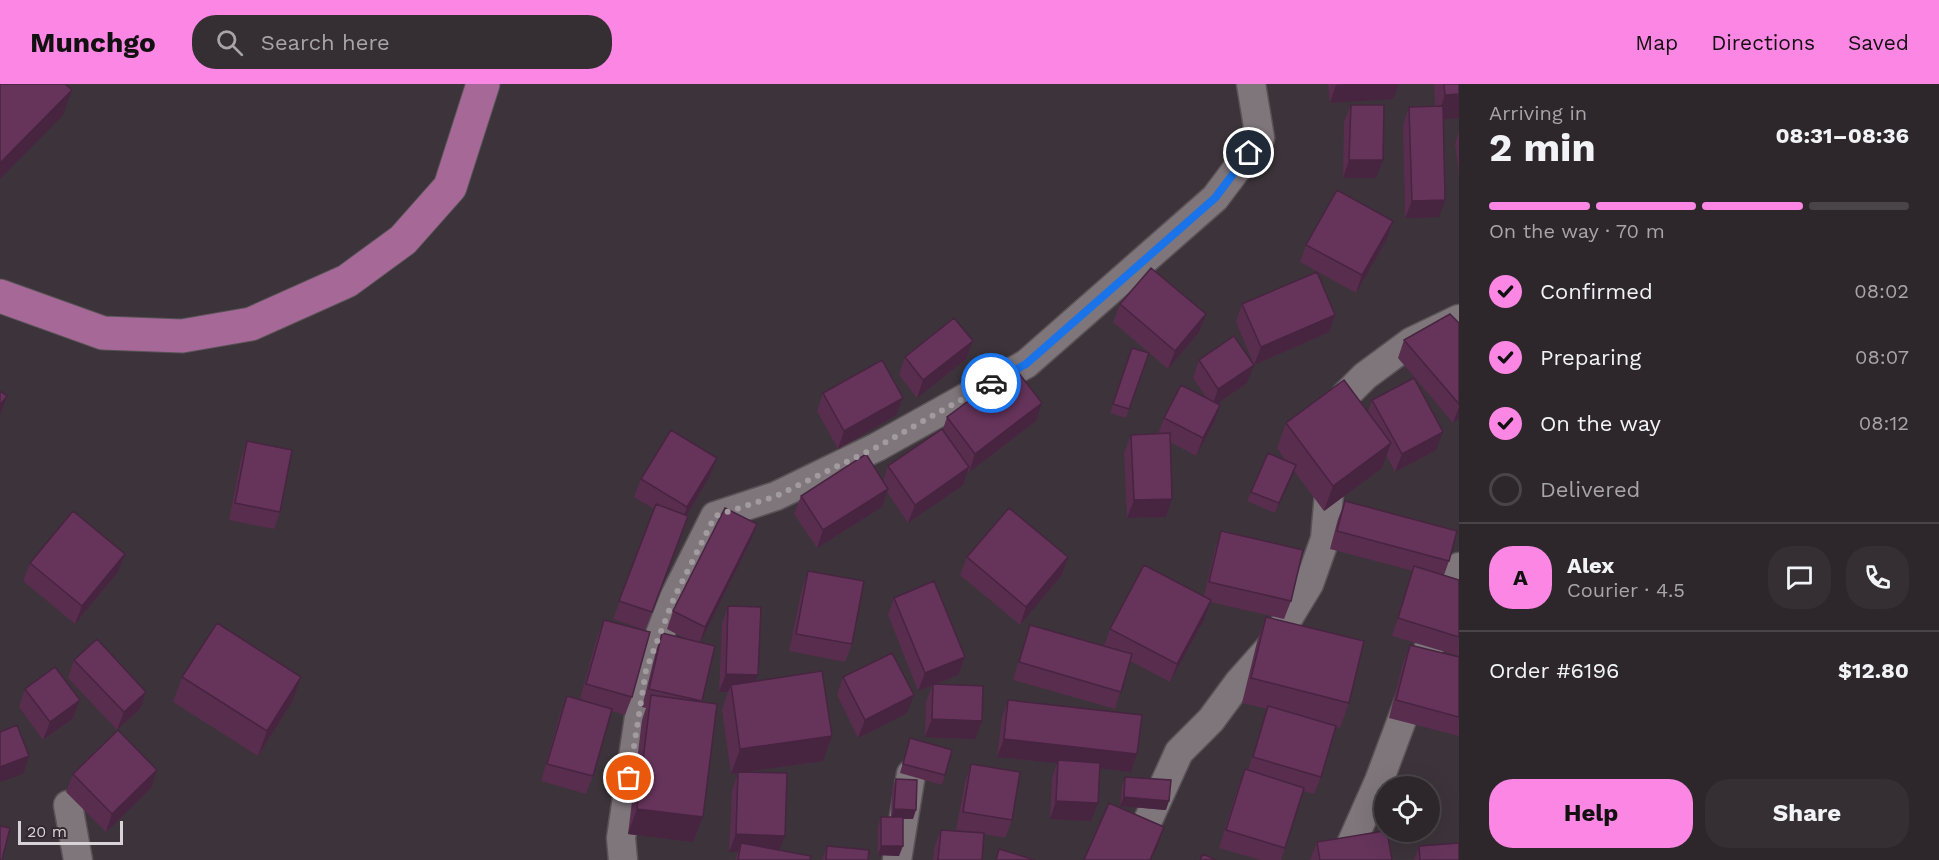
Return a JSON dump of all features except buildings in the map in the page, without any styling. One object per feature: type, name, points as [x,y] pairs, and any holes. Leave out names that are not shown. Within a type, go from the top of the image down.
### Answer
[{"type":"highway","points":[[0,296],[103,333],[182,336],[251,324],[347,281],[403,240],[450,187],[483,84]]},
{"type":"street","points":[[623,860],[621,838],[646,670],[674,598],[715,516],[776,496],[877,447],[1026,364],[1215,198],[1260,138],[1251,84]]},
{"type":"street","points":[[1130,860],[1179,752],[1211,720],[1239,682],[1272,645],[1310,584],[1325,539],[1329,483],[1345,396],[1365,376],[1411,342],[1459,319]]},
{"type":"street","points":[[1344,860],[1379,781],[1459,567]]},
{"type":"street","points":[[897,860],[911,774]]},
{"type":"street","points":[[68,805],[78,860]]},
{"type":"way so far","points":[[629,778],[646,670],[674,598],[715,516],[776,496],[877,447],[991,383]]},
{"type":"route","points":[[991,383],[1026,364],[1215,198],[1249,153]]}]
